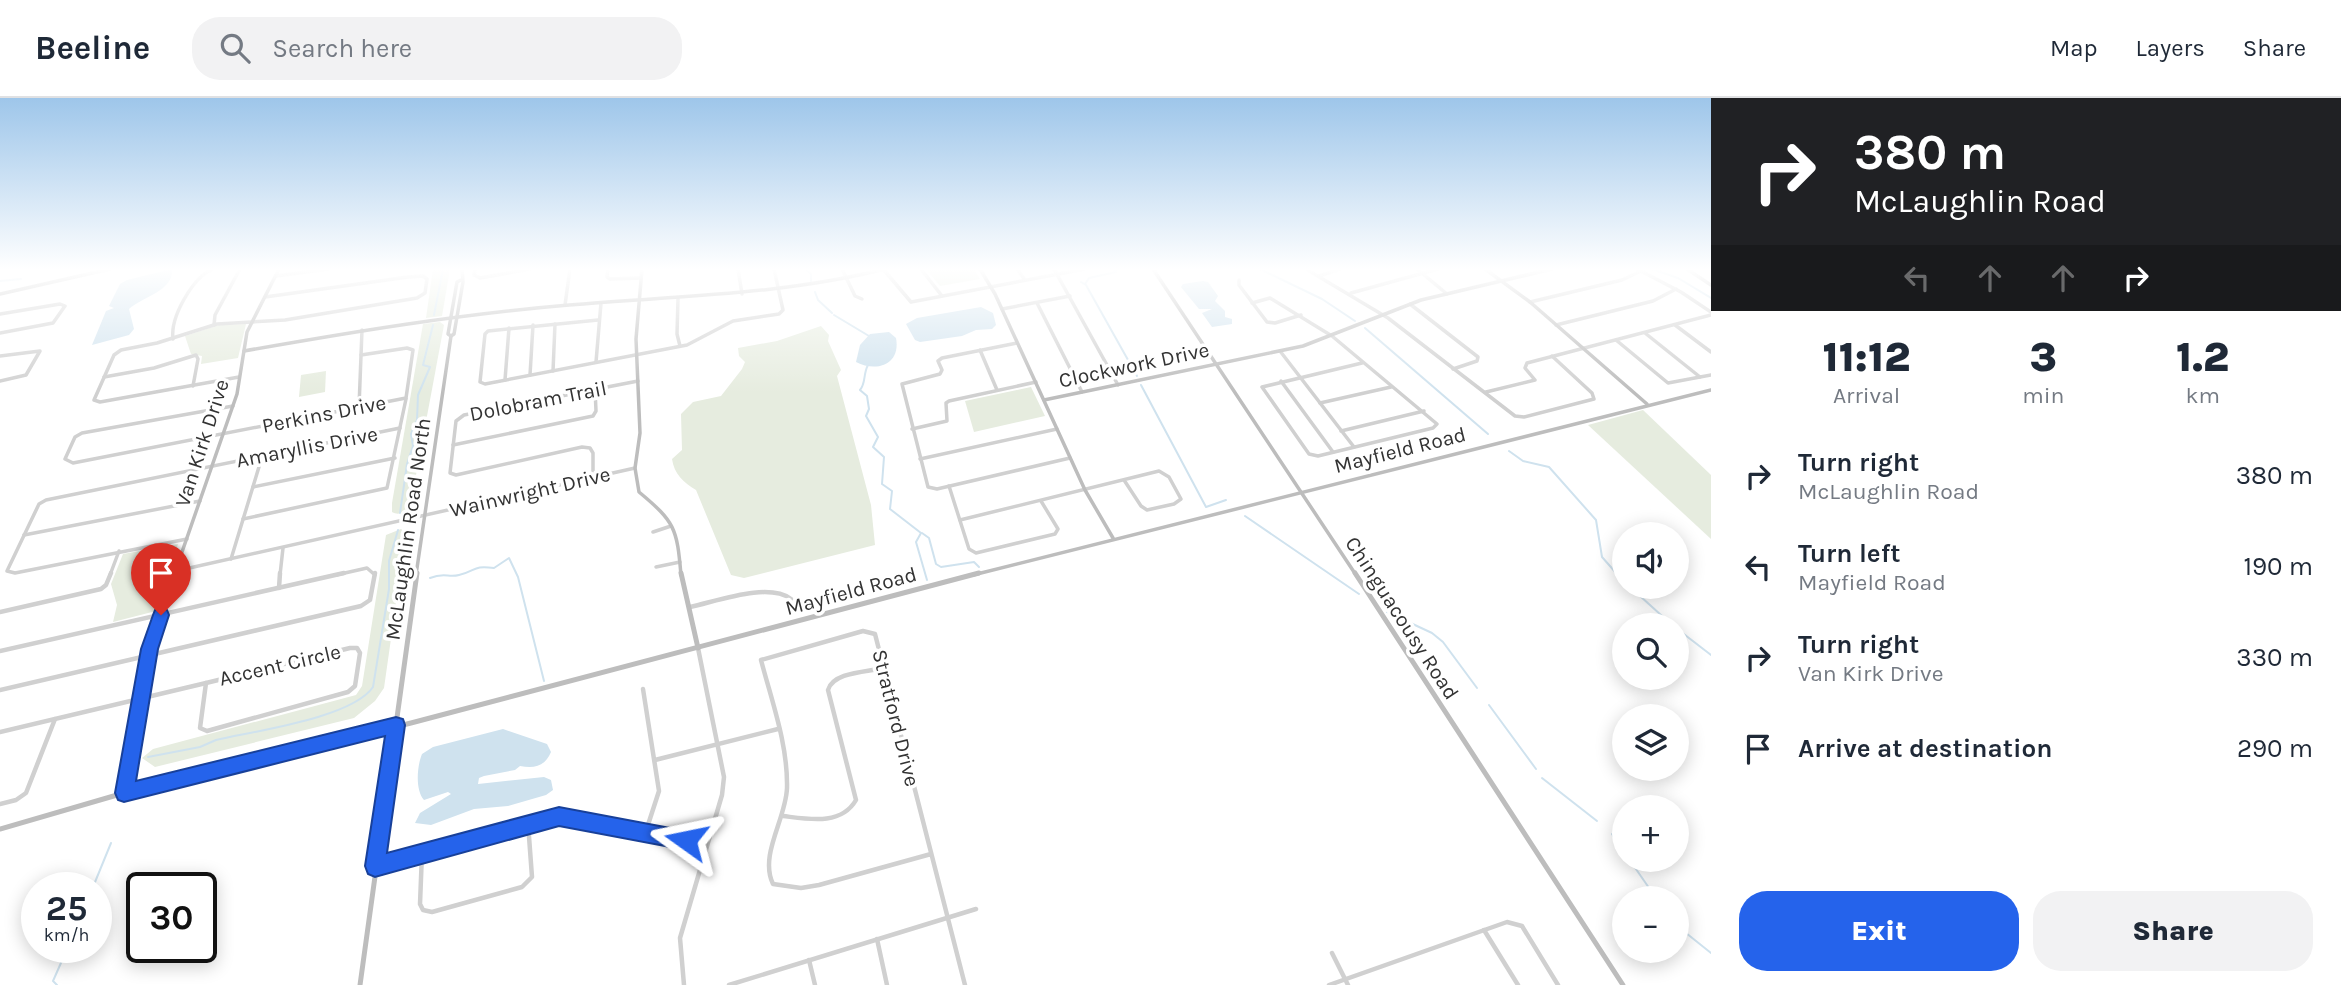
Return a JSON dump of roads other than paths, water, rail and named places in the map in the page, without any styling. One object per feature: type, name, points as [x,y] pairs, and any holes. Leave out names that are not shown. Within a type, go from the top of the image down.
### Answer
[{"type":"street","points":[[0,314],[22,310]]},
{"type":"street","points":[[0,333],[53,323],[62,310]]},
{"type":"street","points":[[173,339],[170,327],[179,310]]},
{"type":"street","points":[[214,325],[218,310]]},
{"type":"street","name":"Van Kirk Drive","points":[[124,793],[148,656],[233,406],[244,351],[258,310]]},
{"type":"street","points":[[240,377],[95,402],[94,397],[116,352],[173,339],[214,325],[282,320],[341,310]]},
{"type":"street","name":"McLaughlin Road North","points":[[360,985],[456,310]]},
{"type":"street","points":[[244,351],[362,330],[516,310]]},
{"type":"street","points":[[596,362],[600,310]]},
{"type":"street","points":[[638,310],[636,355],[640,433],[635,468],[639,492],[665,514],[673,526],[678,542],[688,608],[724,777],[722,795],[680,938],[684,985]]},
{"type":"street","points":[[678,310],[677,334],[680,346]]},
{"type":"street","points":[[598,320],[491,330],[485,334],[480,381],[485,384],[680,346],[699,341],[736,320],[781,313],[783,310]]},
{"type":"street","points":[[1003,310],[1085,490],[1113,538]]},
{"type":"street","points":[[1041,310],[1082,392]]},
{"type":"street","points":[[1078,310],[1118,384]]},
{"type":"street","name":"Chinguacousy Road","points":[[1181,310],[1623,985]]},
{"type":"street","points":[[1259,310],[1270,323],[1301,315]]},
{"type":"street","points":[[1293,310],[1332,336],[1436,422],[1436,427],[1312,456],[1295,437],[1262,388],[1362,363]]},
{"type":"street","points":[[1377,310],[1513,415],[1521,417],[1594,399],[1585,386],[1552,356]]},
{"type":"street","name":"Clockwork Drive","points":[[1044,400],[1279,351],[1332,336],[1392,310]]},
{"type":"street","points":[[1417,310],[1479,357],[1477,361],[1453,369]]},
{"type":"street","points":[[1539,310],[1647,404]]},
{"type":"street","points":[[1556,325],[1615,310]]},
{"type":"street","points":[[1486,392],[1533,381],[1534,376],[1525,365],[1711,314]]},
{"type":"street","points":[[553,371],[555,323]]},
{"type":"street","points":[[530,375],[533,325]]},
{"type":"street","points":[[1675,325],[1711,352]]},
{"type":"street","points":[[505,380],[509,328]]},
{"type":"street","points":[[359,407],[362,330]]},
{"type":"street","points":[[1645,333],[1700,377]]},
{"type":"street","points":[[1616,340],[1668,383],[1711,375]]},
{"type":"street","points":[[1017,343],[940,359],[938,362],[943,370],[940,374],[902,384],[928,487],[933,489],[949,486],[1070,458]]},
{"type":"street","name":"Perkins Drive","points":[[233,406],[82,433],[75,437],[65,459],[74,463],[406,398],[413,350],[407,348],[361,355]]},
{"type":"street","points":[[980,350],[997,390]]},
{"type":"street","points":[[0,356],[40,351],[26,375],[0,381]]},
{"type":"street","points":[[1279,351],[1354,447]]},
{"type":"street","points":[[103,377],[153,368],[196,355],[198,359],[193,386]]},
{"type":"street","name":"Dolobram Trail","points":[[593,477],[593,453],[590,448],[582,447],[456,475],[449,470],[456,421],[461,416],[638,381]]},
{"type":"street","points":[[912,429],[947,421],[948,401],[1035,382]]},
{"type":"street","points":[[1281,382],[1333,452]]},
{"type":"street","points":[[1320,403],[1391,387]]},
{"type":"street","points":[[453,445],[593,416],[596,411],[595,389]]},
{"type":"street","name":"Mayfield Road","points":[[0,829],[124,793],[698,648],[1113,538],[1711,390]]},
{"type":"street","points":[[243,519],[385,489],[390,484],[406,398]]},
{"type":"street","points":[[1341,431],[1424,411]]},
{"type":"street","name":"Amaryllis Drive","points":[[119,551],[9,573],[7,569],[39,504],[46,500],[400,428]]},
{"type":"street","points":[[920,459],[1057,429]]},
{"type":"street","points":[[231,559],[262,456]]},
{"type":"street","points":[[253,487],[395,458]]},
{"type":"street","name":"Wainwright Drive","points":[[176,571],[635,468]]},
{"type":"street","points":[[960,520],[1124,480],[1165,472],[1181,499],[1178,503],[1147,510],[1141,506],[1124,480]]},
{"type":"street","points":[[949,486],[969,548],[980,553],[1056,533],[1058,529],[1041,500]]},
{"type":"street","points":[[24,535],[200,500]]},
{"type":"street","points":[[653,532],[673,526]]},
{"type":"street","points":[[0,612],[101,589],[108,580],[119,551],[187,539]]},
{"type":"street","points":[[279,588],[283,547]]},
{"type":"street","points":[[656,567],[680,562]]},
{"type":"street","points":[[0,651],[367,568],[375,573],[370,600],[361,606],[0,690]]},
{"type":"street","points":[[688,608],[769,590],[783,593],[791,599]]},
{"type":"street","name":"Stratford Drive","points":[[778,729],[761,660],[869,631],[875,634],[965,985]]},
{"type":"street","name":"Accent Circle","points":[[0,732],[206,682],[350,648],[358,648],[360,653],[355,686],[348,692],[207,731],[200,728],[206,682]]},
{"type":"street","points":[[783,816],[818,820],[844,815],[853,808],[856,800],[828,690],[830,683],[837,678],[883,668]]},
{"type":"street","points":[[643,689],[659,791],[646,831]]},
{"type":"street","points":[[0,804],[16,800],[26,793],[55,719]]},
{"type":"street","points":[[655,760],[778,729],[788,776],[783,816],[767,869],[768,878],[773,884],[819,885],[931,854]]},
{"type":"street","points":[[375,866],[559,816],[646,831],[706,845]]},
{"type":"street","points":[[422,853],[420,904],[424,910],[432,912],[522,887],[532,877],[528,823]]},
{"type":"street","points":[[729,985],[976,909]]},
{"type":"street","points":[[1329,985],[1346,982],[1484,930],[1497,922],[1511,920],[1522,926],[1558,985]]},
{"type":"street","points":[[1484,930],[1518,985]]},
{"type":"street","points":[[877,939],[887,985]]},
{"type":"street","points":[[1332,953],[1346,982]]},
{"type":"street","points":[[809,960],[815,985]]},
{"type":"water","points":[[129,310],[134,329],[129,335],[92,345],[106,311]]},
{"type":"water","points":[[961,310],[988,310],[993,313],[996,325],[992,329],[976,330],[962,336],[920,342],[915,340],[906,324],[917,318]]},
{"type":"water","points":[[1224,310],[1225,317],[1232,319],[1232,324],[1212,327],[1202,313]]},
{"type":"water","points":[[889,332],[896,338],[897,347],[891,360],[872,367],[856,362],[860,345],[870,334]]},
{"type":"water","points":[[503,729],[547,744],[551,752],[546,761],[539,765],[520,766],[515,770],[484,776],[479,778],[478,784],[544,777],[551,780],[553,790],[546,795],[508,806],[474,809],[431,825],[415,823],[420,813],[451,794],[448,792],[424,800],[421,796],[418,778],[422,754],[433,747]]},
{"type":"waterway","points":[[434,315],[435,310]]},
{"type":"waterway","points":[[1100,310],[1137,376]]},
{"type":"waterway","points":[[1339,310],[1355,321]]},
{"type":"waterway","points":[[834,315],[869,336]]},
{"type":"waterway","points":[[400,513],[407,464],[413,446],[411,434],[417,420],[418,395],[430,367],[423,365],[433,325]]},
{"type":"waterway","points":[[1365,328],[1488,434]]},
{"type":"waterway","points":[[868,365],[860,390],[867,396],[869,409],[866,416],[878,437],[873,447],[884,457],[882,484],[892,491],[890,509],[921,533],[916,542],[927,580]]},
{"type":"waterway","points":[[1141,385],[1206,507],[1226,500]]},
{"type":"waterway","points":[[1509,451],[1523,461],[1549,467],[1596,520],[1602,557],[1612,568]]},
{"type":"waterway","points":[[1245,516],[1359,594]]},
{"type":"waterway","points":[[148,757],[301,722],[345,707],[362,698],[373,687],[389,589],[389,561],[398,530]]},
{"type":"waterway","points":[[922,533],[929,538],[936,564],[941,567],[974,562],[979,567]]},
{"type":"waterway","points":[[430,578],[459,575],[478,568],[494,568],[509,558],[518,577],[544,681]]},
{"type":"waterway","points":[[1643,599],[1659,613]]},
{"type":"waterway","points":[[1387,612],[1432,633],[1443,642],[1477,688]]},
{"type":"waterway","points":[[1689,638],[1711,655]]},
{"type":"waterway","points":[[1489,705],[1536,769]]},
{"type":"waterway","points":[[1542,778],[1597,821]]},
{"type":"waterway","points":[[99,872],[111,843]]},
{"type":"waterway","points":[[1638,872],[1648,886]]},
{"type":"waterway","points":[[1689,935],[1711,953]]},
{"type":"waterway","points":[[57,985],[53,981],[61,963]]}]
